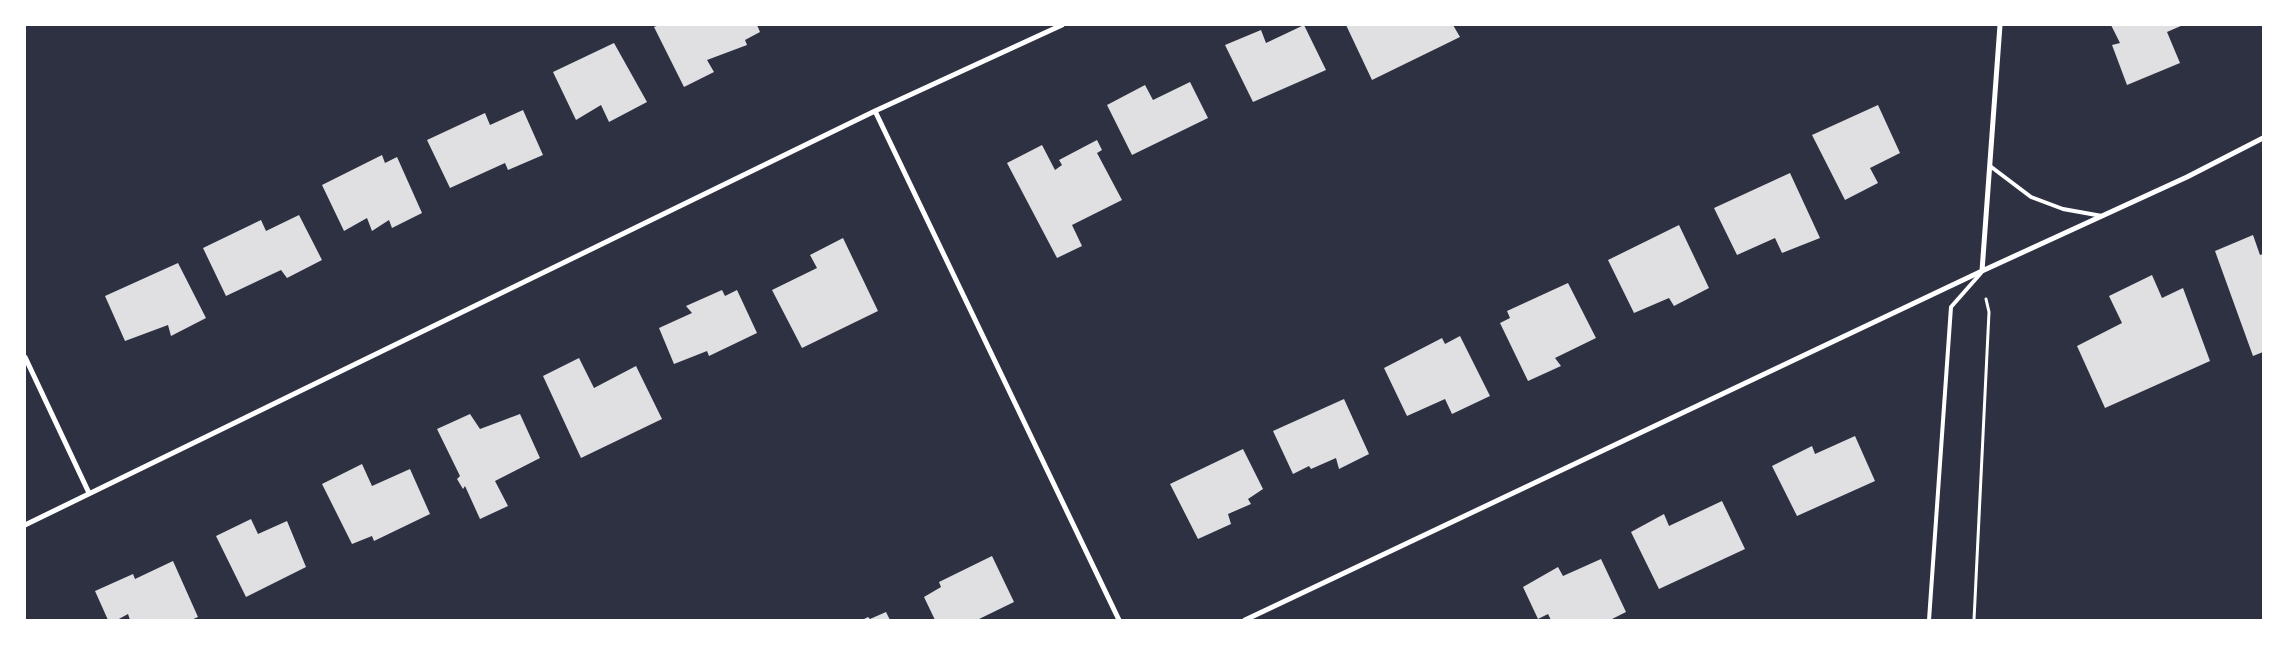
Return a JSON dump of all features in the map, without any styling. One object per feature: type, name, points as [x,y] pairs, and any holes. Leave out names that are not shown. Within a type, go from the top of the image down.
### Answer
[{"type":"street","points":[[25,525],[875,112],[1062,25]]},
{"type":"street","points":[[1982,271],[2000,25]]},
{"type":"street","points":[[875,112],[1119,620]]},
{"type":"street","points":[[1245,620],[1982,271],[2187,177],[2263,138]]},
{"type":"street","points":[[25,357],[89,493]]},
{"type":"lane","points":[[1990,166],[2031,197],[2063,209],[2102,216]]},
{"type":"lane","points":[[1929,620],[1951,307],[1982,271]]},
{"type":"path","points":[[1974,620],[1989,312],[1982,271]]},
{"type":"building","points":[[659,25],[757,25],[760,32],[745,40],[747,45],[707,60],[714,72],[684,87],[654,27]]},
{"type":"building","points":[[1304,25],[1326,70],[1253,102],[1225,45],[1261,30],[1266,43]]},
{"type":"building","points":[[1346,25],[1453,25],[1460,37],[1372,80]]},
{"type":"building","points":[[2111,25],[2183,25],[2167,32],[2180,63],[2127,85],[2112,45],[2120,43]]},
{"type":"building","points":[[614,43],[647,102],[609,122],[601,105],[576,120],[553,72]]},
{"type":"building","points":[[1190,82],[1208,118],[1132,155],[1107,105],[1145,85],[1153,100]]},
{"type":"building","points":[[1878,105],[1900,153],[1870,168],[1878,183],[1845,200],[1812,135]]},
{"type":"building","points":[[523,110],[543,155],[508,170],[505,163],[450,188],[427,140],[485,113],[490,125]]},
{"type":"building","points":[[1097,140],[1102,150],[1097,153],[1122,200],[1072,225],[1082,246],[1057,258],[1007,163],[1042,145],[1055,170],[1062,165],[1059,160]]},
{"type":"building","points":[[382,155],[385,163],[397,157],[422,213],[392,228],[389,220],[372,231],[367,218],[344,231],[322,185]]},
{"type":"building","points":[[1790,173],[1820,238],[1782,253],[1775,238],[1737,255],[1714,208]]},
{"type":"building","points":[[299,215],[322,260],[287,278],[281,270],[226,296],[203,248],[261,220],[266,231]]},
{"type":"building","points":[[1679,225],[1709,288],[1674,306],[1669,298],[1634,313],[1608,260]]},
{"type":"building","points":[[2253,235],[2260,255],[2263,254],[2263,352],[2253,356],[2215,251]]},
{"type":"building","points":[[843,238],[878,311],[802,348],[772,290],[817,268],[810,255]]},
{"type":"building","points":[[178,263],[206,318],[171,336],[168,325],[125,341],[105,296]]},
{"type":"building","points":[[2152,275],[2162,298],[2183,288],[2210,361],[2105,408],[2077,346],[2122,323],[2109,296]]},
{"type":"building","points":[[1568,283],[1596,338],[1555,358],[1561,366],[1528,381],[1500,323],[1510,318],[1507,311]]},
{"type":"building","points":[[722,290],[725,296],[737,290],[757,333],[709,356],[707,351],[674,364],[659,328],[692,313],[686,306]]},
{"type":"building","points":[[1460,336],[1490,396],[1452,414],[1445,399],[1407,416],[1384,368],[1442,338],[1445,344]]},
{"type":"building","points":[[579,358],[594,388],[636,366],[662,419],[581,458],[543,376]]},
{"type":"building","points":[[1344,399],[1369,454],[1339,469],[1336,458],[1311,469],[1309,466],[1293,474],[1273,431]]},
{"type":"building","points":[[470,414],[480,429],[520,414],[540,458],[495,481],[508,506],[480,519],[465,486],[463,489],[457,479],[460,476],[437,429]]},
{"type":"building","points":[[1855,436],[1875,481],[1797,516],[1772,466],[1812,446],[1815,454]]},
{"type":"building","points":[[1243,449],[1263,489],[1248,499],[1251,504],[1228,514],[1231,524],[1198,539],[1170,484]]},
{"type":"building","points":[[362,464],[372,486],[410,469],[430,514],[374,541],[372,536],[352,544],[322,484]]},
{"type":"building","points":[[1722,501],[1745,549],[1659,589],[1631,532],[1664,514],[1669,526]]},
{"type":"building","points":[[251,519],[258,534],[287,521],[306,567],[246,597],[216,536]]},
{"type":"building","points":[[992,556],[1014,602],[977,620],[935,620],[924,597],[941,587],[939,582]]},
{"type":"building","points":[[1601,559],[1626,612],[1610,620],[1551,620],[1548,614],[1538,619],[1523,587],[1558,567],[1563,576]]},
{"type":"building","points":[[173,561],[198,617],[191,620],[130,620],[128,614],[117,620],[108,620],[95,591],[133,574],[135,579]]},
{"type":"building","points":[[886,612],[890,620],[862,620],[868,617],[870,619]]}]
